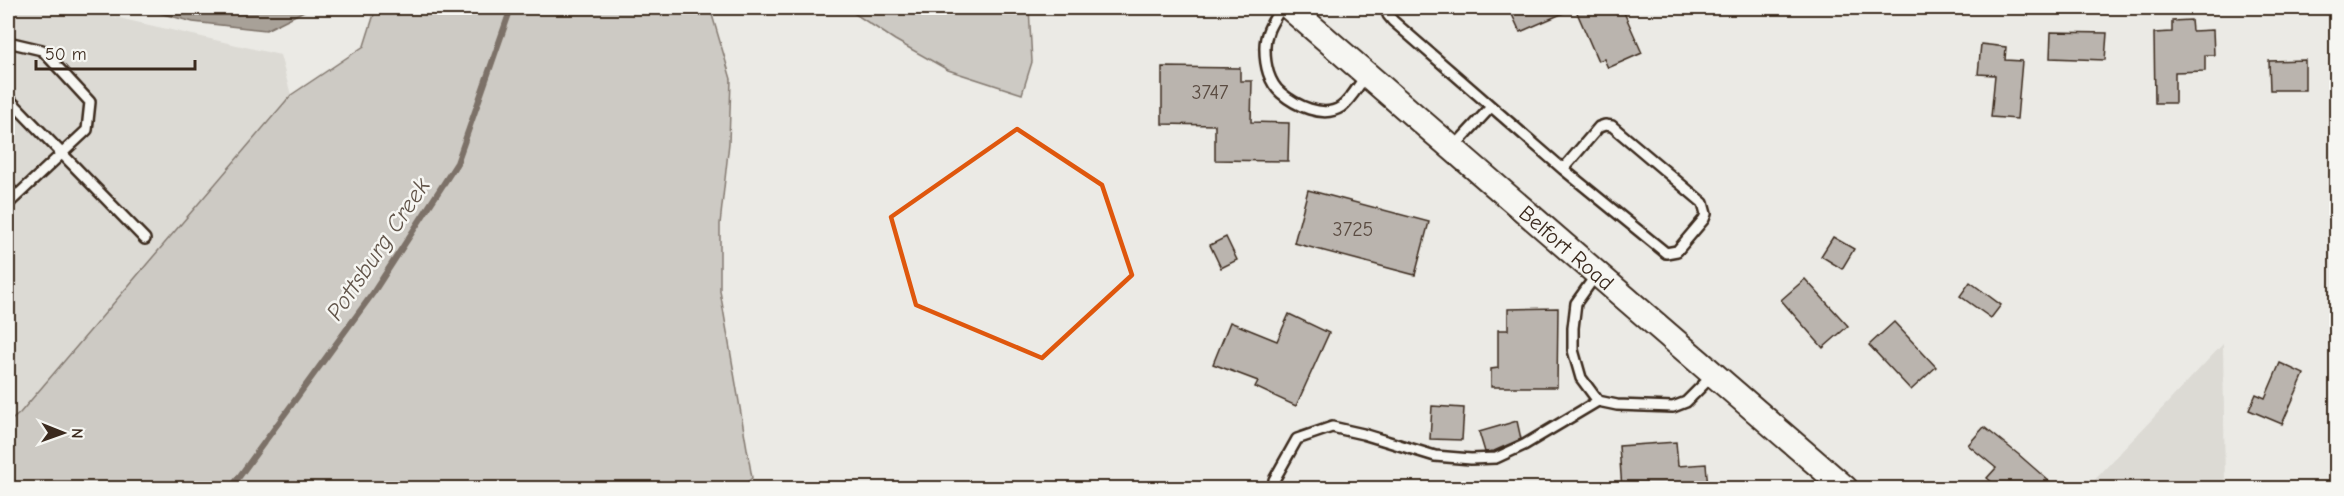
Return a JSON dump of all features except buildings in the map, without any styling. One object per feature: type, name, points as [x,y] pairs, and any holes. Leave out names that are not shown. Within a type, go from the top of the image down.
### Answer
[{"type":"street","name":"Belfort Road","points":[[1290,8],[1845,489]]},
{"type":"lane","points":[[1281,8],[1268,30],[1265,49],[1267,72],[1279,92],[1309,110],[1331,111],[1342,106],[1367,74]]},
{"type":"lane","points":[[1388,8],[1388,15],[1393,21],[1563,169],[1666,253],[1677,251],[1706,214],[1702,203],[1612,126],[1605,124],[1599,127],[1563,169]]},
{"type":"lane","points":[[8,42],[42,50],[90,102],[87,130],[8,204]]},
{"type":"lane","points":[[8,98],[145,239]]},
{"type":"lane","points":[[1453,148],[1491,107]]},
{"type":"lane","points":[[8,187],[16,196]]},
{"type":"lane","points":[[1597,273],[1576,303],[1573,350],[1581,378],[1598,401],[1617,405],[1673,406],[1686,402],[1714,374]]},
{"type":"lane","points":[[1277,477],[1296,439],[1332,427],[1435,456],[1471,459],[1496,458],[1524,445],[1598,401]]},
{"type":"highlighted area","points":[[1017,129],[1102,185],[1132,275],[1042,358],[916,305],[891,217]]},
{"type":"shaded area","points":[[8,8],[75,8],[280,55],[291,95],[20,413],[8,423]]},
{"type":"shaded area","points":[[141,8],[310,8],[266,30],[193,22]]},
{"type":"shaded area","points":[[376,8],[710,8],[731,79],[729,143],[720,224],[720,291],[752,478],[740,488],[8,488],[8,423],[20,413],[291,95],[364,46]]},
{"type":"shaded area","points":[[846,8],[1029,8],[1032,62],[1022,94],[948,70],[895,40]]},
{"type":"shaded area","points":[[2223,344],[2225,488],[2087,488]]},
{"type":"waterway","name":"Pottsburg Creek","points":[[231,488],[373,293],[457,163],[511,8]]}]
